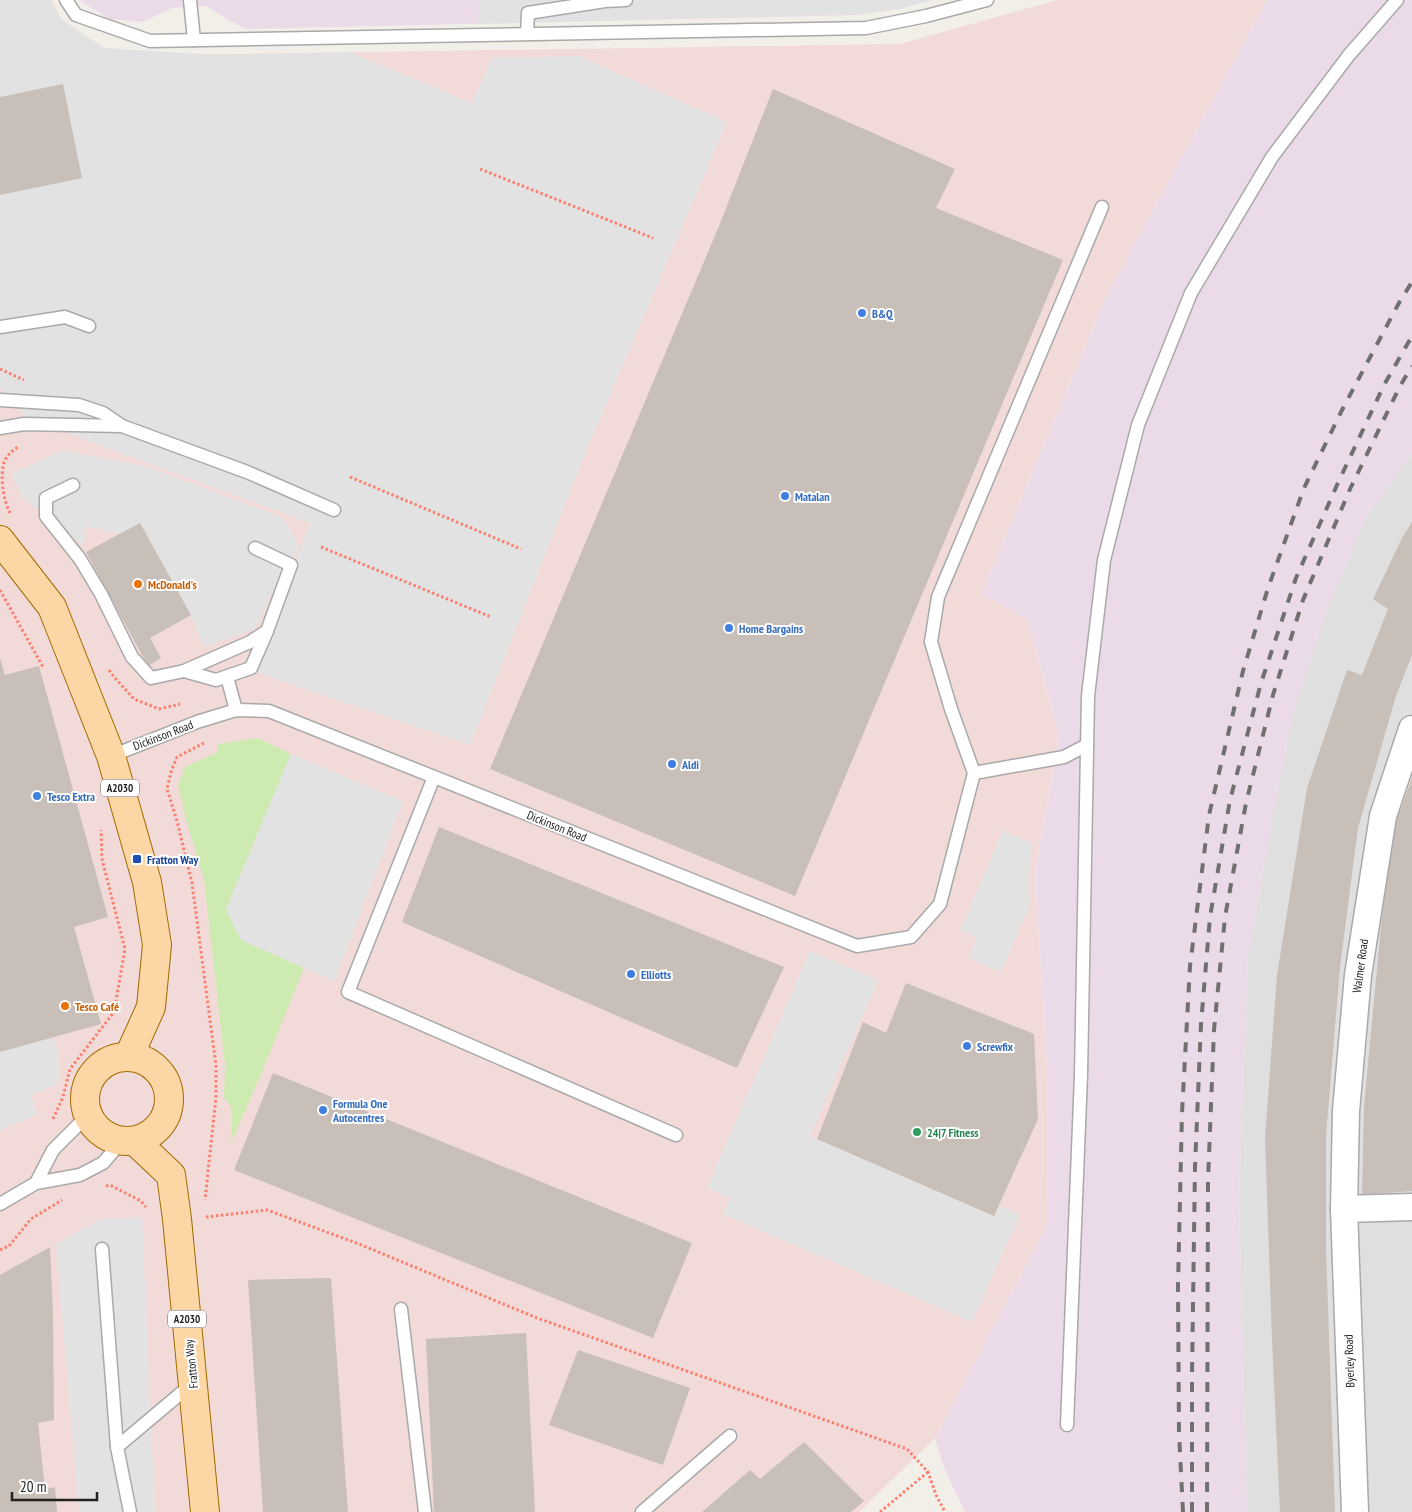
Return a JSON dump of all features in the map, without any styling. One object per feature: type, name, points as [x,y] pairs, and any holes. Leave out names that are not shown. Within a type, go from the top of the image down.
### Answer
[{"type":"main road","name":"A2030","points":[[0,540],[52,607],[111,756],[147,882],[157,946],[151,1007],[129,1056]]},
{"type":"main road","points":[[87,1116],[84,1102],[86,1088],[92,1075],[102,1064],[114,1058],[129,1056],[142,1059],[154,1066],[163,1076],[168,1089],[169,1103],[166,1116],[159,1128],[148,1136],[128,1141]]},
{"type":"main road","name":"Fratton Way","points":[[87,1116],[97,1130],[108,1138],[128,1141],[171,1175],[205,1512]]},
{"type":"street","name":"Walmer Road","points":[[1344,1209],[1346,1111],[1358,975],[1383,816],[1412,729]]},
{"type":"street","points":[[1344,1209],[1412,1206]]},
{"type":"street","name":"Byerley Road","points":[[1344,1209],[1354,1512]]},
{"type":"lane","points":[[66,0],[76,15],[150,41],[866,28],[926,16],[987,0]]},
{"type":"lane","points":[[190,0],[194,40]]},
{"type":"lane","points":[[527,34],[528,13],[606,1],[626,0]]},
{"type":"lane","points":[[1066,1425],[1081,1075],[1088,696],[1104,560],[1138,425],[1191,293],[1272,157],[1349,55],[1396,0]]},
{"type":"lane","points":[[1087,745],[1064,757],[974,773],[951,709],[931,642],[938,597],[1102,207]]},
{"type":"lane","points":[[0,328],[65,317],[89,326]]},
{"type":"lane","points":[[0,400],[79,405],[103,413],[122,426],[247,472],[334,510]]},
{"type":"lane","points":[[0,428],[24,424],[122,426]]},
{"type":"lane","points":[[72,486],[46,498],[46,516],[80,560],[101,594],[132,657],[151,678],[184,671],[250,642],[267,630]]},
{"type":"lane","points":[[184,671],[216,680],[251,668],[291,565],[255,548]]},
{"type":"lane","points":[[227,677],[236,710]]},
{"type":"lane","name":"Dickinson Road","points":[[111,756],[197,722],[236,710],[269,711],[857,946],[911,937],[940,904],[974,773]]},
{"type":"lane","points":[[434,777],[348,992],[676,1135]]},
{"type":"lane","points":[[36,1183],[53,1150],[87,1116]]},
{"type":"lane","points":[[0,1204],[36,1183],[80,1175],[104,1163],[128,1141]]},
{"type":"lane","points":[[102,1249],[117,1447],[130,1512]]},
{"type":"lane","points":[[402,1309],[425,1512]]},
{"type":"lane","points":[[117,1447],[193,1383]]},
{"type":"lane","points":[[642,1512],[730,1436]]},
{"type":"path","points":[[480,170],[653,238]]},
{"type":"path","points":[[0,369],[24,380]]},
{"type":"path","points":[[350,477],[521,549]]},
{"type":"path","points":[[321,547],[491,617]]},
{"type":"path","points":[[0,590],[43,668]]},
{"type":"path","points":[[204,744],[177,757],[167,789],[192,883],[216,1066],[216,1097],[204,1208]]},
{"type":"path","points":[[52,1120],[63,1097],[70,1069],[114,1012],[125,949],[102,859],[101,824]]},
{"type":"path","points":[[102,1188],[110,1185],[141,1200],[151,1214]]},
{"type":"path","points":[[0,1250],[10,1246],[31,1219],[66,1198]]},
{"type":"path","points":[[203,1218],[267,1210],[359,1244],[537,1318],[907,1449],[928,1472],[936,1495],[945,1512]]},
{"type":"path","points":[[880,1512],[928,1472]]},
{"type":"shaded area","points":[[0,0],[51,0],[62,20],[104,48],[167,55],[900,44],[1057,0],[1267,0],[1107,295],[981,594],[1027,619],[1059,734],[1035,873],[1047,1066],[1048,1223],[935,1438],[859,1512],[0,1512]]},
{"type":"shaded area","points":[[0,0],[51,0],[62,20],[104,48],[217,55],[350,52],[472,103],[492,58],[579,56],[727,122],[586,451],[470,745],[255,672],[310,523],[28,419],[0,388]]},
{"type":"shaded area","points":[[79,0],[932,0],[899,9],[857,15],[245,29],[205,6],[172,8],[143,22],[109,19]]},
{"type":"shaded area","points":[[479,0],[932,0],[899,9],[861,14],[478,24]]},
{"type":"shaded area","points":[[1267,0],[1412,0],[1412,454],[1365,520],[1326,612],[1293,713],[1248,957],[1239,1197],[1247,1512],[965,1512],[944,1468],[935,1438],[1048,1223],[1047,1066],[1035,873],[1059,734],[1027,619],[981,594],[1107,295]]},
{"type":"shaded area","points":[[63,450],[148,467],[284,518],[299,547],[282,572],[255,629],[204,647],[191,615],[140,523],[120,534],[86,526],[84,546],[23,498],[12,473]]},
{"type":"shaded area","points":[[1412,454],[1412,1512],[1247,1512],[1239,1197],[1248,957],[1293,713],[1326,612],[1365,520]]},
{"type":"shaded area","points":[[291,754],[403,801],[334,981],[241,940],[226,909]]},
{"type":"shaded area","points":[[1003,830],[1031,843],[1029,907],[1001,972],[968,958],[977,937],[960,930]]},
{"type":"shaded area","points":[[0,850],[58,1054],[59,1083],[31,1096],[37,1115],[5,1128],[0,1132]]},
{"type":"shaded area","points":[[810,951],[878,980],[810,1136],[994,1216],[999,1205],[1020,1214],[972,1322],[723,1214],[730,1198],[707,1188]]},
{"type":"shaded area","points":[[142,1217],[155,1512],[79,1512],[56,1244],[101,1219]]},
{"type":"green space","points":[[257,738],[291,754],[226,909],[241,940],[304,968],[231,1143],[232,1110],[224,1097],[225,1065],[204,880],[178,785],[185,767],[218,752],[218,744]]},
{"type":"building","points":[[63,84],[82,178],[0,195],[0,97]]},
{"type":"building","points":[[773,89],[955,169],[936,208],[1063,260],[795,896],[490,769],[719,226]]},
{"type":"building","points":[[1412,522],[1412,655],[1396,696],[1358,828],[1340,967],[1326,1136],[1326,1249],[1335,1512],[1280,1512],[1265,1138],[1277,975],[1307,788],[1347,670],[1362,675],[1388,609],[1373,599],[1402,538]]},
{"type":"building","name":"McDonald's","points":[[140,523],[191,615],[150,638],[161,658],[148,666],[86,552]]},
{"type":"building","name":"Tesco Extra","points":[[0,658],[5,675],[39,666],[108,917],[74,927],[101,1024],[0,1052]]},
{"type":"building","points":[[1412,778],[1412,1191],[1362,1195],[1364,1106],[1389,842]]},
{"type":"building","points":[[439,827],[784,967],[737,1068],[402,922]]},
{"type":"building","points":[[906,983],[1034,1034],[1038,1119],[994,1216],[817,1139],[863,1022],[886,1033]]},
{"type":"building","points":[[273,1073],[692,1243],[653,1338],[234,1170]]},
{"type":"building","points":[[50,1247],[54,1420],[38,1423],[45,1489],[55,1487],[57,1512],[0,1512],[0,1275]]},
{"type":"building","points":[[331,1278],[348,1512],[263,1512],[248,1280]]},
{"type":"building","points":[[526,1333],[535,1512],[434,1512],[426,1339]]},
{"type":"building","points":[[578,1350],[690,1388],[663,1465],[549,1425]]},
{"type":"building","points":[[804,1442],[864,1501],[851,1512],[702,1512],[750,1470],[760,1479]]},
{"type":"railway","points":[[1183,1512],[1179,1433],[1178,1285],[1182,1113],[1190,966],[1209,815],[1243,671],[1268,588],[1304,488],[1342,410],[1412,282]]},
{"type":"railway","points":[[1192,1512],[1195,1167],[1201,1024],[1210,917],[1230,800],[1261,683],[1296,578],[1384,385],[1412,336]]},
{"type":"railway","points":[[1207,1512],[1208,1181],[1214,1030],[1225,917],[1246,803],[1273,695],[1303,600],[1350,489],[1400,386],[1412,366]]},
{"type":"place","name":"B&Q","points":[[862,313]]},
{"type":"place","name":"Matalan","points":[[785,496]]},
{"type":"place","name":"McDonald's","points":[[138,584]]},
{"type":"place","name":"Home Bargains","points":[[729,628]]},
{"type":"place","name":"Aldi","points":[[672,764]]},
{"type":"place","name":"Tesco Extra","points":[[37,796]]},
{"type":"place","name":"Fratton Way","points":[[137,859]]},
{"type":"place","name":"Elliotts","points":[[631,974]]},
{"type":"place","name":"Tesco Café","points":[[65,1006]]},
{"type":"place","name":"Screwfix","points":[[967,1046]]},
{"type":"place","name":"Formula One Autocentres","points":[[323,1110]]},
{"type":"place","name":"24|7 Fitness","points":[[917,1132]]}]
